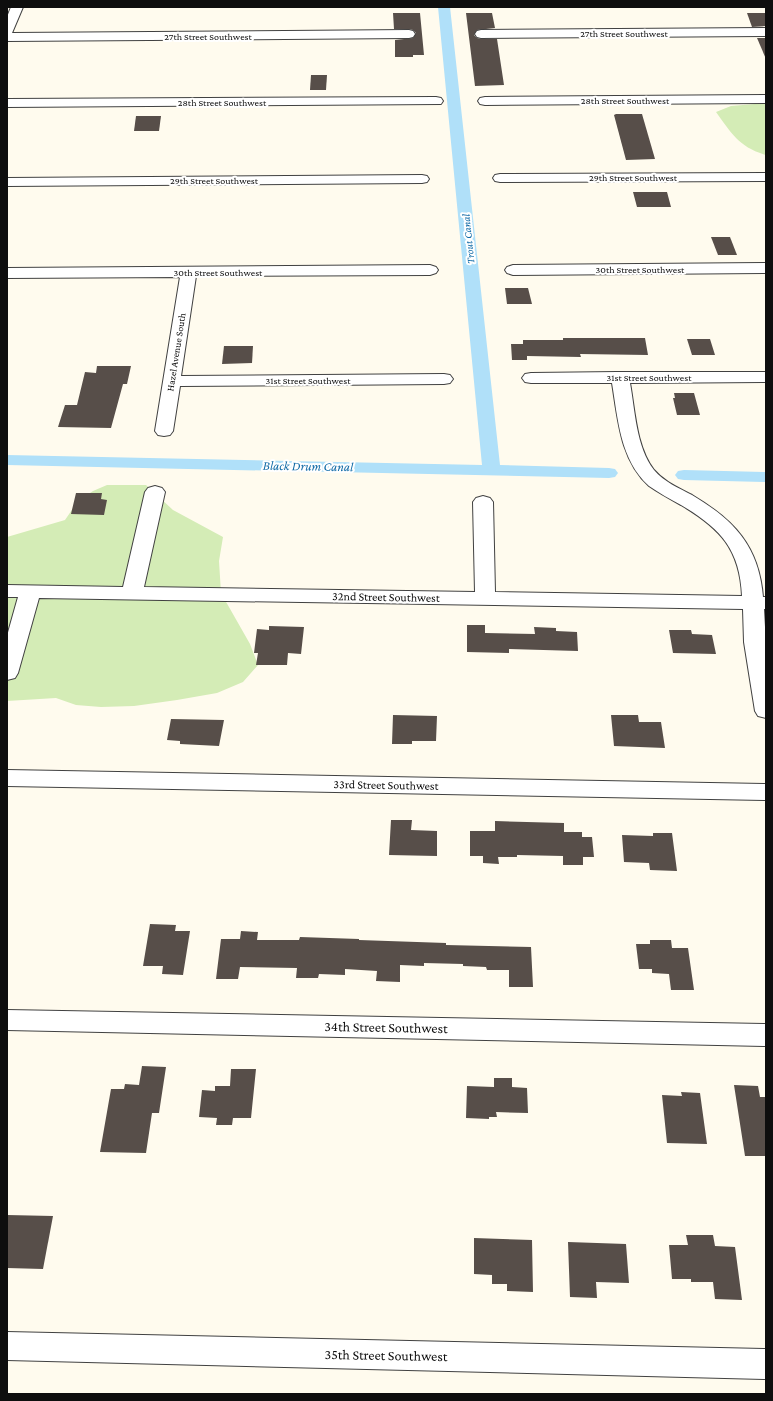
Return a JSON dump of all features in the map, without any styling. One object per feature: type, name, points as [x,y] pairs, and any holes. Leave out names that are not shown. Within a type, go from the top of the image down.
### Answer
[{"type":"street","points":[[7,32],[17,7]]},
{"type":"street","name":"27th Street Southwest","points":[[481,34],[766,32]]},
{"type":"street","name":"27th Street Southwest","points":[[7,37],[409,34]]},
{"type":"street","name":"28th Street Southwest","points":[[485,101],[766,99]]},
{"type":"street","name":"28th Street Southwest","points":[[7,104],[436,101]]},
{"type":"street","name":"29th Street Southwest","points":[[500,178],[766,177]]},
{"type":"street","name":"29th Street Southwest","points":[[7,182],[422,179]]},
{"type":"street","name":"30th Street Southwest","points":[[513,270],[766,268]]},
{"type":"street","name":"30th Street Southwest","points":[[7,273],[430,270]]},
{"type":"street","name":"Hazel Avenue South","points":[[164,432],[189,272]]},
{"type":"street","name":"31st Street Southwest","points":[[531,378],[766,377]]},
{"type":"street","points":[[620,378],[634,450],[645,470],[654,480],[713,518],[737,542],[749,567],[760,603],[755,642],[766,711]]},
{"type":"street","name":"31st Street Southwest","points":[[171,381],[444,379]]},
{"type":"street","points":[[132,593],[155,492]]},
{"type":"street","points":[[483,502],[486,599]]},
{"type":"street","name":"32nd Street Southwest","points":[[7,591],[760,603]]},
{"type":"street","points":[[7,673],[30,592]]},
{"type":"street","name":"33rd Street Southwest","points":[[7,778],[766,792]]},
{"type":"street","name":"34th Street Southwest","points":[[7,1020],[766,1035]]},
{"type":"street","name":"35th Street Southwest","points":[[7,1346],[766,1364]]},
{"type":"green space","points":[[766,103],[766,155],[749,148],[737,139],[716,112],[731,106]]},
{"type":"green space","points":[[107,485],[146,485],[173,510],[223,537],[219,561],[221,593],[250,644],[258,665],[243,682],[217,693],[134,706],[101,707],[76,705],[56,698],[7,701],[7,537],[65,520],[78,501],[93,491]]},
{"type":"building","points":[[393,13],[420,13],[424,55],[413,55],[413,57],[395,57],[395,40],[413,38],[416,33],[409,29],[394,29]]},
{"type":"building","points":[[466,13],[492,13],[495,28],[477,30],[474,35],[481,39],[497,39],[504,85],[475,86]]},
{"type":"building","points":[[747,13],[766,13],[766,26],[752,27]]},
{"type":"building","points":[[757,38],[766,38],[766,59]]},
{"type":"building","points":[[311,75],[327,75],[326,90],[310,90]]},
{"type":"building","points":[[642,114],[655,159],[626,160],[614,115]]},
{"type":"building","points":[[136,116],[161,116],[159,131],[134,131]]},
{"type":"building","points":[[633,192],[667,192],[671,207],[637,207]]},
{"type":"building","points":[[711,237],[730,237],[737,255],[718,255]]},
{"type":"building","points":[[505,288],[528,288],[532,304],[507,304]]},
{"type":"building","points":[[563,338],[645,338],[648,355],[580,354],[581,357],[527,356],[527,360],[512,360],[511,344],[523,344],[523,340],[563,340]]},
{"type":"building","points":[[687,339],[710,339],[715,355],[692,355]]},
{"type":"building","points":[[224,346],[253,346],[252,363],[222,364]]},
{"type":"building","points":[[97,366],[131,366],[127,384],[123,384],[111,428],[58,427],[65,405],[77,405],[85,372],[96,373]]},
{"type":"building","points":[[674,393],[694,393],[700,415],[677,415],[673,398],[675,398]]},
{"type":"building","points":[[76,493],[102,493],[101,499],[107,500],[104,515],[71,514]]},
{"type":"building","points":[[467,625],[485,625],[485,633],[535,634],[534,627],[556,628],[556,631],[577,632],[578,651],[509,649],[509,653],[467,652]]},
{"type":"building","points":[[269,626],[304,627],[301,654],[288,653],[287,665],[256,665],[258,653],[254,653],[257,629],[269,630]]},
{"type":"building","points":[[669,630],[691,630],[692,634],[712,635],[716,654],[673,653]]},
{"type":"building","points":[[393,715],[437,716],[436,741],[412,741],[412,744],[392,744]]},
{"type":"building","points":[[611,715],[638,715],[639,722],[661,722],[665,748],[614,746]]},
{"type":"building","points":[[171,719],[224,720],[219,746],[180,744],[180,741],[167,740]]},
{"type":"building","points":[[391,820],[412,820],[411,830],[437,831],[437,856],[389,855]]},
{"type":"building","points":[[495,821],[564,823],[564,832],[582,832],[582,837],[592,837],[594,857],[583,857],[583,865],[563,865],[563,856],[517,855],[517,857],[498,857],[499,864],[483,863],[483,856],[470,856],[470,831],[495,831]]},
{"type":"building","points":[[653,833],[672,833],[677,871],[650,870],[649,863],[624,862],[622,835],[653,836]]},
{"type":"building","points":[[150,924],[176,925],[175,931],[190,931],[183,975],[162,974],[163,966],[143,966]]},
{"type":"building","points":[[241,931],[258,932],[257,940],[299,940],[300,937],[446,943],[446,945],[531,947],[533,987],[509,987],[509,970],[487,970],[486,967],[463,966],[463,964],[424,963],[424,966],[400,965],[400,982],[376,981],[377,971],[345,969],[345,975],[319,974],[318,978],[296,978],[297,968],[240,967],[238,979],[216,979],[221,939],[240,939]]},
{"type":"building","points":[[650,940],[671,940],[672,948],[688,948],[694,990],[671,990],[669,974],[652,973],[652,969],[639,969],[636,944],[650,944]]},
{"type":"building","points":[[142,1066],[166,1067],[159,1113],[152,1113],[146,1153],[100,1152],[111,1089],[124,1089],[125,1084],[139,1085]]},
{"type":"building","points":[[231,1069],[256,1069],[251,1118],[233,1118],[232,1125],[216,1125],[217,1118],[199,1117],[202,1090],[215,1091],[215,1086],[230,1086]]},
{"type":"building","points":[[494,1078],[512,1078],[512,1087],[527,1088],[528,1113],[496,1112],[497,1117],[489,1117],[489,1119],[466,1118],[467,1086],[494,1087]]},
{"type":"building","points":[[734,1085],[758,1086],[760,1097],[766,1097],[766,1156],[745,1156]]},
{"type":"building","points":[[681,1092],[700,1093],[707,1144],[667,1143],[662,1095],[682,1096]]},
{"type":"building","points":[[7,1215],[53,1216],[43,1269],[7,1268]]},
{"type":"building","points":[[686,1235],[713,1235],[715,1246],[735,1247],[742,1300],[715,1299],[713,1282],[691,1282],[691,1279],[672,1279],[669,1245],[688,1245]]},
{"type":"building","points":[[474,1238],[532,1240],[533,1292],[507,1291],[507,1284],[492,1284],[492,1275],[474,1274]]},
{"type":"building","points":[[568,1242],[626,1244],[629,1283],[596,1282],[597,1298],[570,1297]]},
{"type":"waterway","name":"Trout Canal","points":[[444,7],[492,470]]},
{"type":"waterway","name":"Black Drum Canal","points":[[7,460],[492,470]]},
{"type":"waterway","name":"Black Drum Canal","points":[[492,470],[609,473]]},
{"type":"waterway","name":"Black Drum Canal","points":[[684,475],[766,477]]}]
